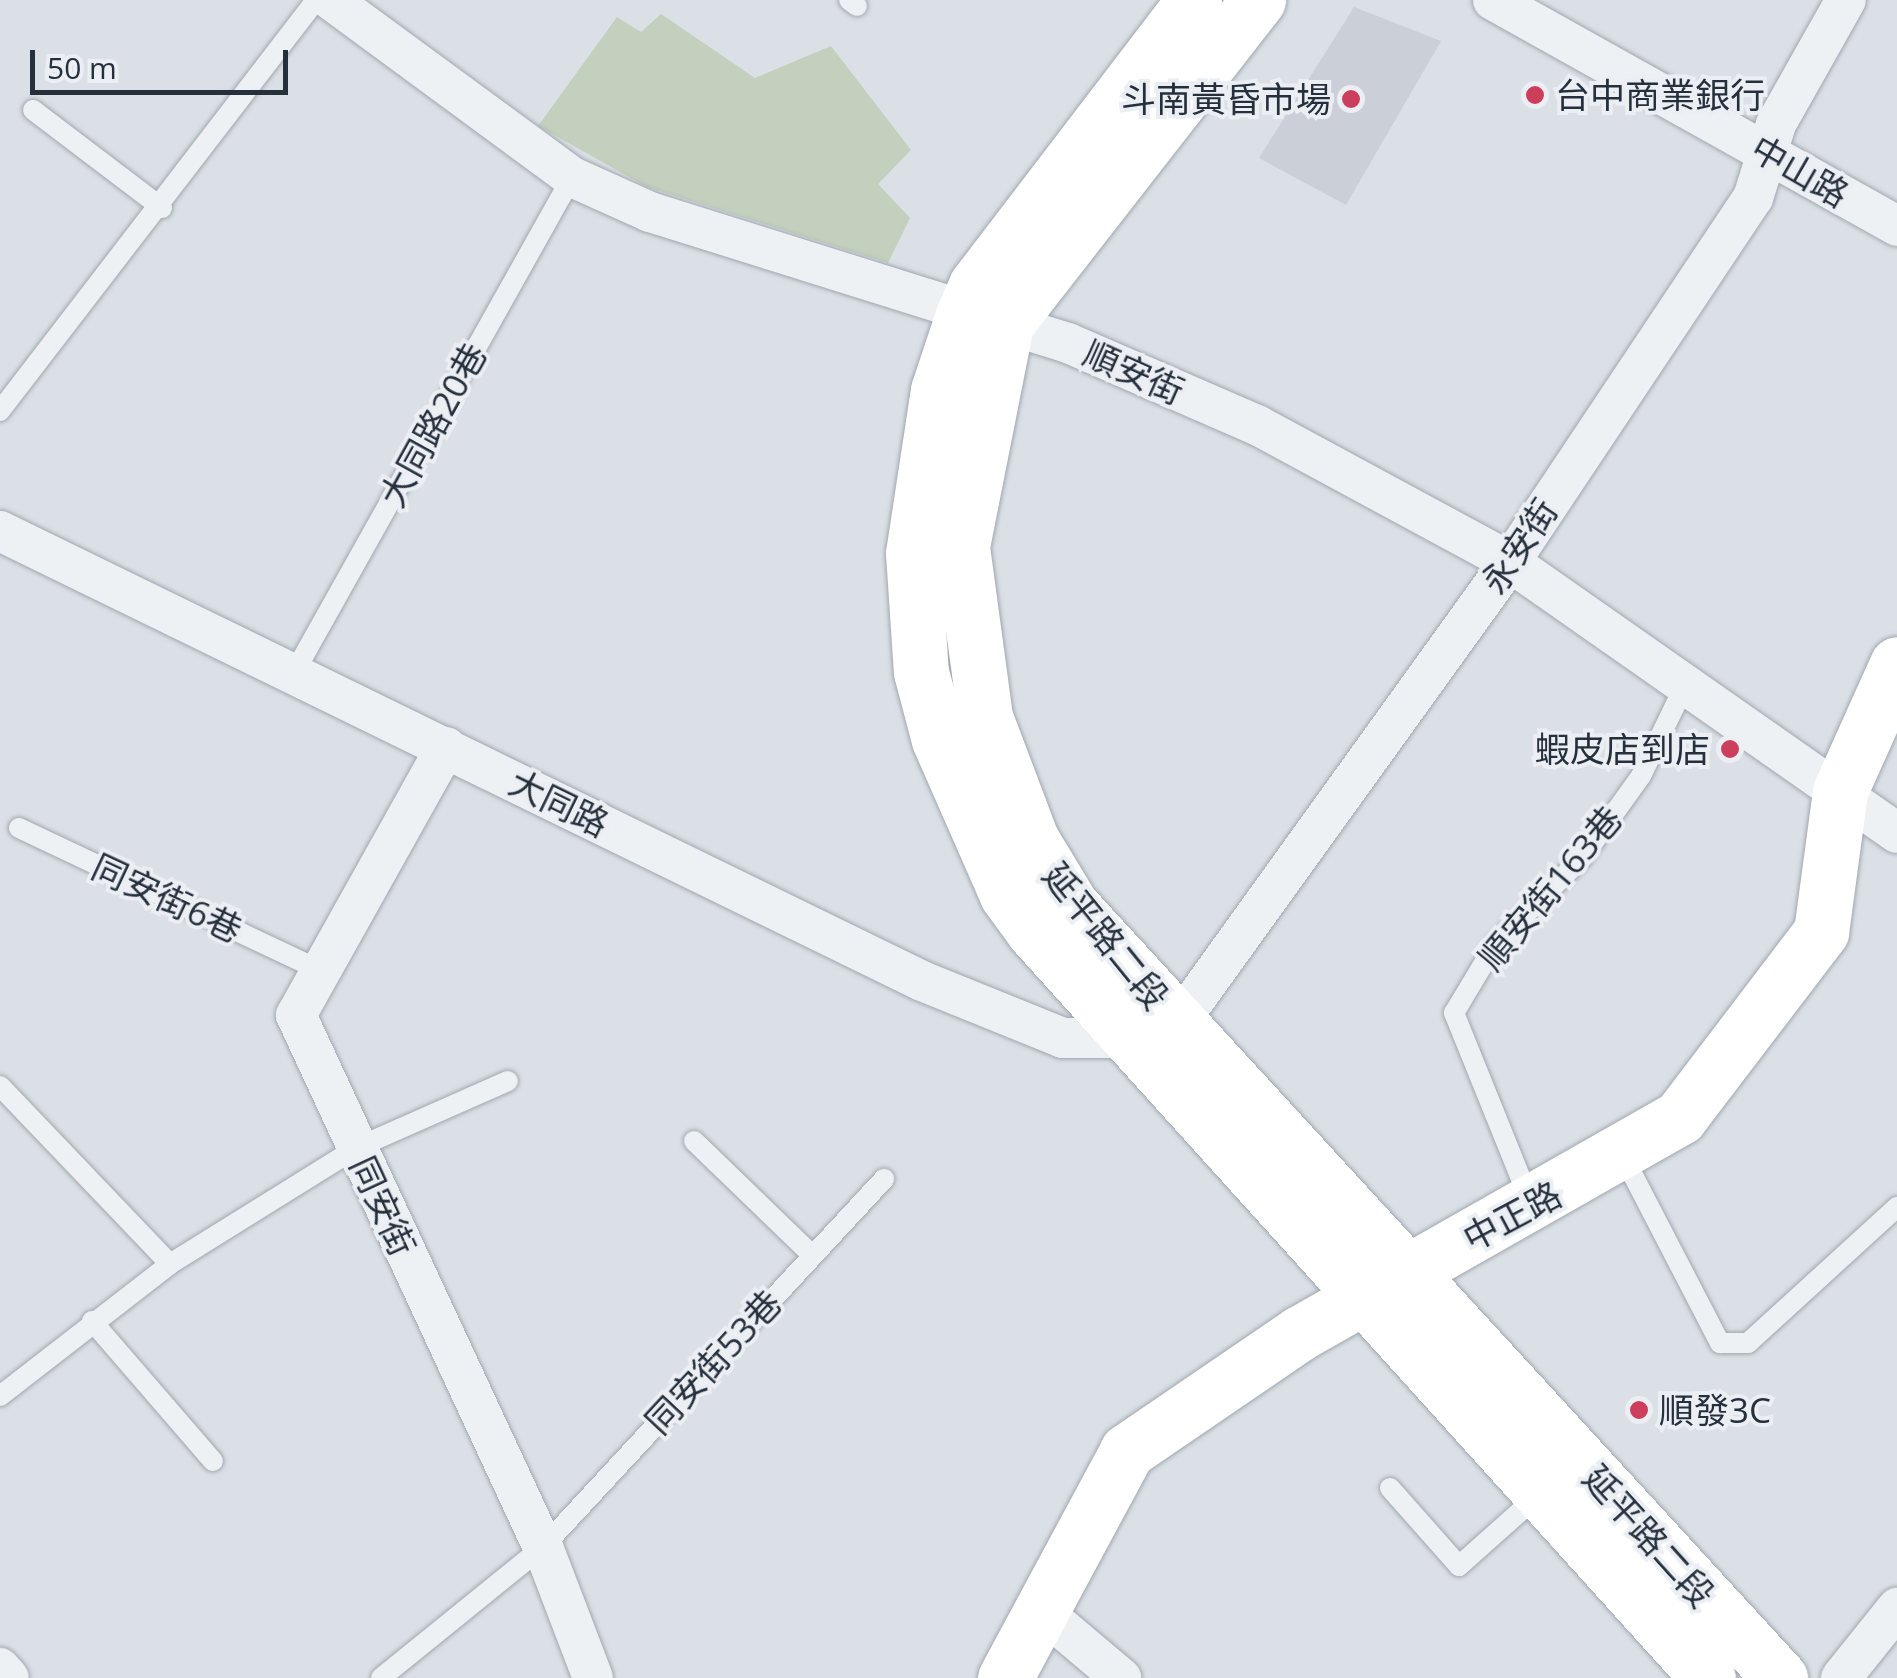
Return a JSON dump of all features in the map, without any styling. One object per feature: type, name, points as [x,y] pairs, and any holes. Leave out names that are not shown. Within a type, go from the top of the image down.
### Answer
[{"type":"main road","name":"延平路二段","points":[[1194,0],[976,284],[985,319],[962,547],[984,716],[1015,805],[1061,889],[1152,1030],[1384,1284],[1780,1678]]},
{"type":"main road","name":"延平路二段","points":[[985,319],[1258,0]]},
{"type":"main road","name":"中正路","points":[[1005,1678],[1038,1608],[1127,1451],[1384,1284],[1623,1156],[1680,1117],[1822,932],[1840,791],[1897,664]]},
{"type":"main road","name":"延平路二段","points":[[1384,1284],[1542,1492],[1708,1678]]},
{"type":"street","name":"順安街","points":[[331,0],[572,177],[985,319],[1257,425],[1510,562],[1897,833]]},
{"type":"street","name":"中山路","points":[[1494,0],[1897,226]]},
{"type":"street","name":"永安街","points":[[1152,1030],[1510,562],[1753,198],[1766,152],[1846,0]]},
{"type":"street","name":"大同路","points":[[0,532],[1010,1019],[1063,1038],[1152,1030]]},
{"type":"street","name":"同安街","points":[[446,747],[315,968],[296,1015],[542,1547],[593,1678]]},
{"type":"street","points":[[1038,1608],[1121,1678]]},
{"type":"street","points":[[1841,1678],[1897,1608]]},
{"type":"street","points":[[0,1668],[9,1678]]},
{"type":"lane","points":[[0,411],[162,208],[316,0]]},
{"type":"lane","points":[[33,110],[162,208]]},
{"type":"lane","name":"大同路20巷","points":[[294,673],[572,177]]},
{"type":"lane","name":"順安街163巷","points":[[1532,1206],[1454,1013],[1496,943],[1582,858],[1641,776],[1685,685]]},
{"type":"lane","name":"同安街6巷","points":[[19,828],[315,968]]},
{"type":"lane","points":[[0,1396],[170,1264],[356,1148],[508,1080]]},
{"type":"lane","points":[[0,1086],[170,1264]]},
{"type":"lane","points":[[694,1141],[812,1255]]},
{"type":"lane","points":[[1623,1156],[1720,1343],[1748,1343],[1897,1207]]},
{"type":"lane","name":"同安街53巷","points":[[381,1678],[542,1547],[884,1179]]},
{"type":"lane","points":[[92,1321],[213,1461]]},
{"type":"lane","points":[[1390,1488],[1460,1566],[1542,1492]]},
{"type":"shaded area","name":"斗南黃昏市場","points":[[1354,7],[1441,41],[1346,205],[1259,158]]},
{"type":"green space","points":[[661,14],[755,78],[831,46],[911,150],[878,184],[910,218],[888,263],[647,187],[538,126],[617,17],[641,32]]},
{"type":"place","name":"台中商業銀行","points":[[1535,95]]},
{"type":"place","name":"斗南黃昏市場","points":[[1351,99]]},
{"type":"place","name":"蝦皮店到店","points":[[1730,749]]},
{"type":"place","name":"順發3C","points":[[1639,1410]]}]
